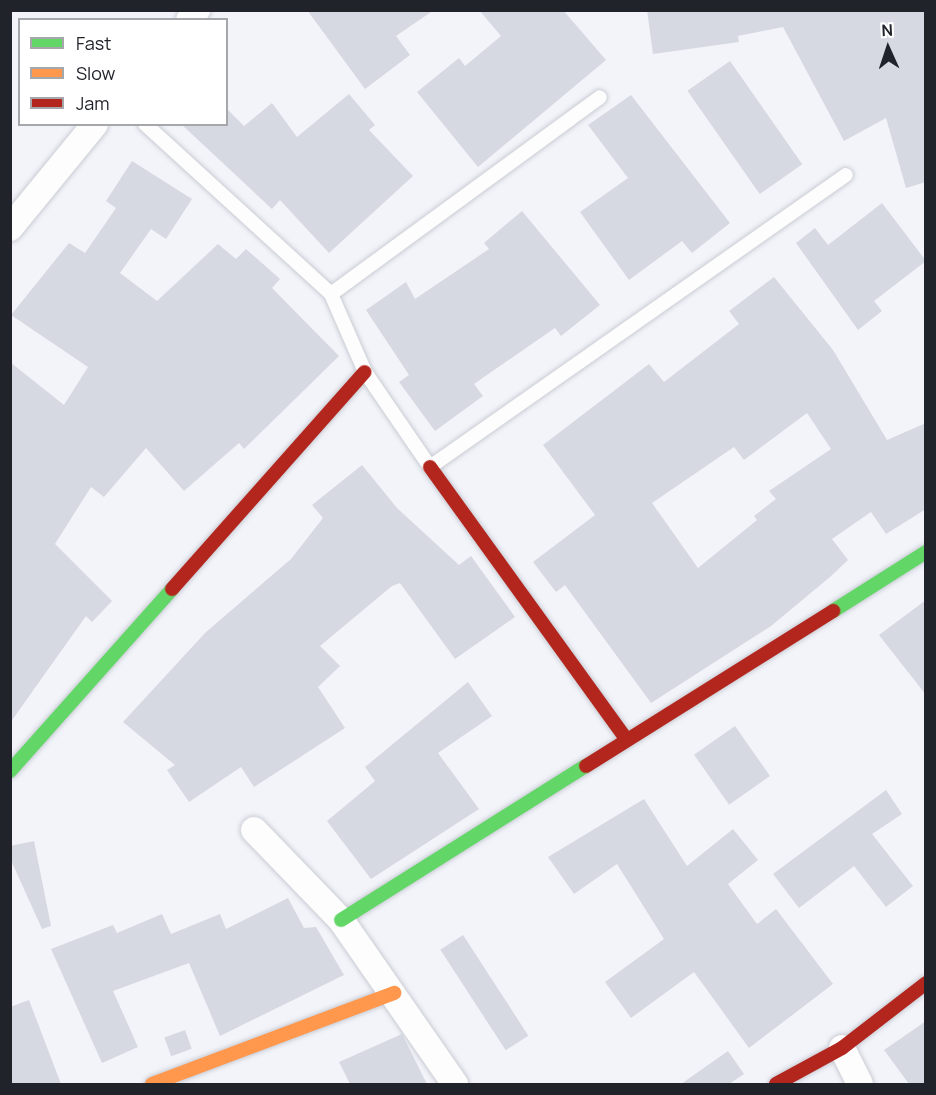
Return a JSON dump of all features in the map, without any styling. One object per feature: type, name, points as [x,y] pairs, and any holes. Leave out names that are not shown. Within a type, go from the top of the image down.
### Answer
[{"type":"street","points":[[10,228],[93,126]]},
{"type":"street","points":[[10,771],[365,372]]},
{"type":"street","points":[[430,467],[627,739]]},
{"type":"street","points":[[341,920],[926,552]]},
{"type":"street","points":[[254,830],[341,920],[394,993],[455,1084]]},
{"type":"street","points":[[776,1084],[842,1048],[926,983]]},
{"type":"street","points":[[152,1084],[394,993]]},
{"type":"street","points":[[842,1048],[860,1084]]},
{"type":"lane","points":[[331,294],[600,97]]},
{"type":"lane","points":[[147,126],[331,294],[365,372],[430,467],[846,175]]},
{"type":"building","points":[[307,10],[434,10],[396,36],[410,55],[365,89]]},
{"type":"building","points":[[479,10],[563,10],[606,60],[478,167],[417,92],[459,58],[465,66],[501,36]]},
{"type":"building","points":[[647,10],[926,10],[926,182],[906,188],[886,118],[844,141],[783,27],[738,36],[739,42],[653,54]]},
{"type":"building","points":[[730,61],[802,164],[760,194],[687,91]]},
{"type":"building","points":[[349,94],[375,125],[369,130],[413,176],[329,253],[280,200],[272,209],[183,126],[228,126],[228,110],[244,126],[272,103],[297,137]]},
{"type":"building","points":[[631,95],[730,223],[692,253],[682,241],[629,280],[580,212],[628,178],[588,125]]},
{"type":"building","points":[[132,161],[192,199],[166,239],[151,229],[120,273],[157,301],[218,244],[236,259],[246,249],[280,279],[272,288],[339,356],[244,449],[239,443],[184,491],[146,448],[104,497],[91,487],[55,544],[112,601],[92,622],[86,616],[10,723],[10,362],[64,405],[88,367],[11,315],[69,243],[85,253],[116,208],[106,201]]},
{"type":"building","points":[[882,203],[926,261],[874,301],[882,311],[858,330],[796,243],[815,228],[828,245]]},
{"type":"building","points":[[522,211],[600,305],[561,336],[555,328],[474,384],[483,396],[435,431],[399,382],[409,375],[366,310],[406,282],[415,299],[489,249],[484,243]]},
{"type":"building","points":[[774,277],[833,350],[887,440],[926,423],[926,509],[886,534],[871,512],[832,539],[848,560],[830,577],[771,626],[651,703],[565,585],[556,592],[533,562],[595,515],[543,445],[649,364],[664,382],[739,324],[729,311]],"holes":[[[807,413],[831,449],[769,491],[776,499],[754,516],[757,520],[698,568],[652,503],[734,447],[744,460]]]},
{"type":"building","points":[[362,465],[397,508],[459,565],[471,556],[515,617],[455,659],[400,583],[392,586],[320,646],[340,666],[318,687],[345,728],[254,787],[241,767],[189,802],[167,770],[175,765],[123,722],[205,633],[291,559],[323,518],[312,505]]},
{"type":"building","points":[[926,600],[926,695],[879,635]]},
{"type":"building","points":[[468,682],[492,716],[438,753],[479,809],[371,879],[327,821],[375,781],[365,767]]},
{"type":"building","points":[[735,726],[770,776],[729,805],[694,755]]},
{"type":"building","points":[[886,790],[902,814],[872,834],[913,886],[886,907],[854,866],[799,908],[773,874]]},
{"type":"building","points":[[644,799],[687,866],[733,829],[758,860],[728,884],[757,924],[776,909],[833,984],[749,1048],[694,972],[631,1018],[605,982],[664,939],[617,864],[574,894],[548,857]]},
{"type":"building","points":[[34,841],[51,926],[42,929],[10,858],[10,846]]},
{"type":"building","points":[[288,898],[304,928],[316,927],[344,975],[220,1036],[189,963],[113,991],[138,1047],[102,1063],[51,949],[113,925],[117,933],[162,914],[171,934],[220,914],[226,929]]},
{"type":"building","points":[[463,935],[528,1036],[506,1050],[440,950]]},
{"type":"building","points":[[29,1000],[61,1084],[10,1084],[10,1007]]},
{"type":"building","points":[[926,1021],[926,1084],[909,1084],[884,1050]]},
{"type":"building","points":[[185,1030],[192,1049],[171,1056],[164,1038]]},
{"type":"building","points":[[402,1034],[427,1084],[350,1084],[339,1062]]},
{"type":"building","points":[[728,1051],[744,1074],[729,1084],[681,1084]]},
{"type":"traffic: fast","points":[[833,611],[926,552]]},
{"type":"traffic: fast","points":[[10,771],[172,589]]},
{"type":"traffic: fast","points":[[341,920],[586,766]]},
{"type":"traffic: slow","points":[[152,1084],[394,993]]},
{"type":"traffic: jam","points":[[172,589],[365,372]]},
{"type":"traffic: jam","points":[[430,467],[626,739]]},
{"type":"traffic: jam","points":[[586,766],[833,611]]},
{"type":"traffic: jam","points":[[776,1084],[842,1048],[926,983]]}]
